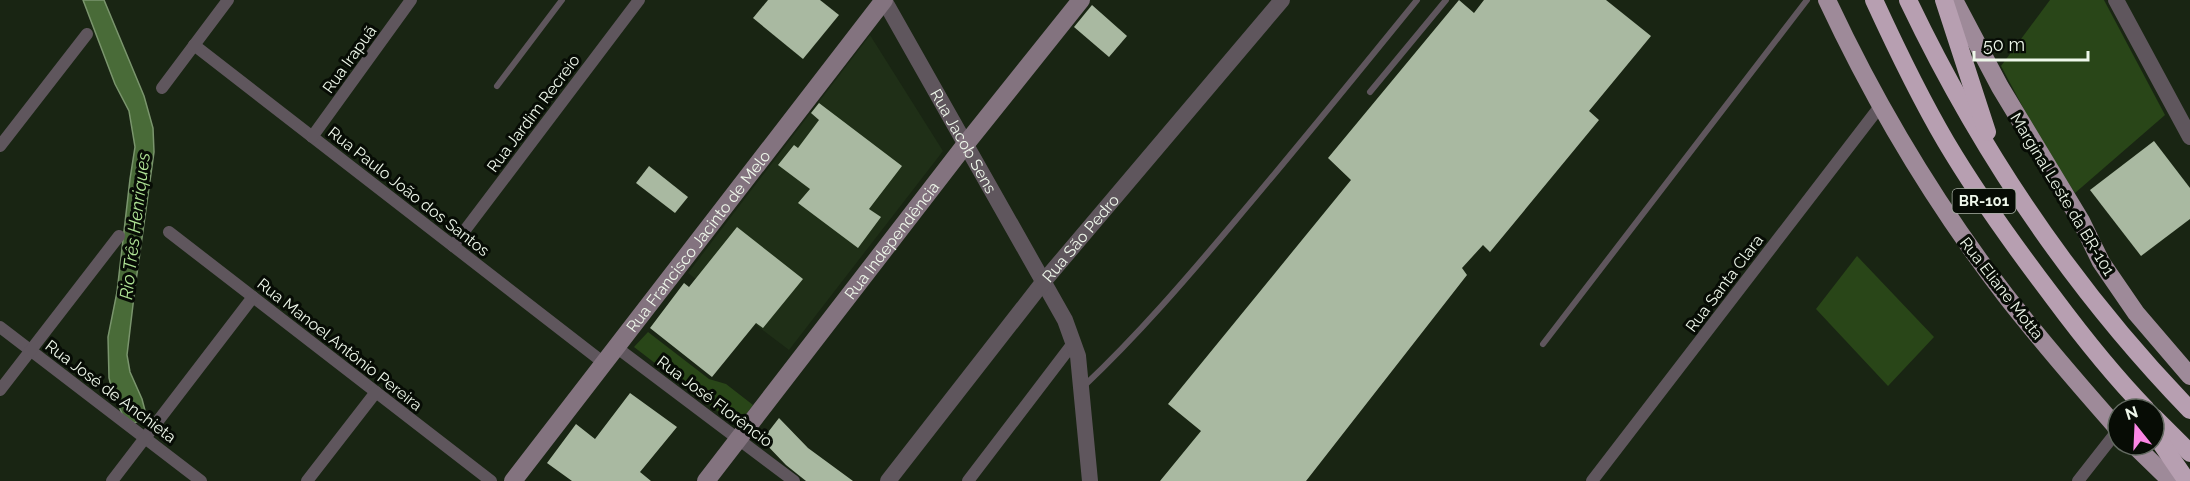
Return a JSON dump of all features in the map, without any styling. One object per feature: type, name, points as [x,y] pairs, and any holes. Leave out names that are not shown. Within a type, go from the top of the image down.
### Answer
[{"type":"highway","name":"BR-101","points":[[1874,0],[1916,87],[1947,143],[1984,202],[2023,258],[2120,382],[2134,397]]},
{"type":"highway","name":"BR-101","points":[[1908,0],[1956,95],[1997,165],[2042,233],[2086,292],[2150,368],[2190,410]]},
{"type":"highway","points":[[1944,0],[1997,165]]},
{"type":"highway","points":[[2120,382],[2130,397]]},
{"type":"highway","points":[[2166,429],[2190,453]]},
{"type":"highway","points":[[2166,450],[2187,481]]},
{"type":"main road","name":"Rua Francisco Jacinto de Melo","points":[[513,481],[884,0]]},
{"type":"main road","name":"Rua Independência","points":[[706,481],[965,145],[1081,0]]},
{"type":"main road","name":"Rua Eliane Motta","points":[[1827,0],[1881,105],[1918,168],[1979,259],[2013,305],[2106,416]]},
{"type":"main road","name":"Marginal Leste da BR-101","points":[[1954,0],[2000,87],[2081,221],[2101,262],[2136,313],[2190,376]]},
{"type":"main road","points":[[2146,457],[2171,481]]},
{"type":"street","points":[[162,88],[228,0]]},
{"type":"street","name":"Rua Irapuã","points":[[312,137],[411,0]]},
{"type":"street","name":"Rua Jardim Recreio","points":[[453,246],[639,0]]},
{"type":"street","name":"Rua Jacob Sens","points":[[884,0],[1065,320],[1074,342],[1082,388],[1090,481]]},
{"type":"street","name":"Rua São Pedro","points":[[888,481],[1044,281],[1282,0]]},
{"type":"street","points":[[2116,0],[2190,137]]},
{"type":"street","points":[[0,146],[87,34]]},
{"type":"street","name":"Rua Paulo João dos Santos","points":[[194,45],[604,363]]},
{"type":"street","name":"Rua Santa Clara","points":[[1592,481],[1881,105]]},
{"type":"street","name":"Rua Manoel Antônio Pereira","points":[[169,232],[491,481]]},
{"type":"street","points":[[0,390],[119,236]]},
{"type":"street","points":[[112,481],[253,297]]},
{"type":"street","name":"Rua José de Anchieta","points":[[0,327],[201,481]]},
{"type":"street","points":[[968,481],[1074,342]]},
{"type":"street","name":"Rua José Florêncio","points":[[616,347],[794,481]]},
{"type":"street","points":[[308,481],[376,392]]},
{"type":"street","points":[[2078,481],[2106,445]]},
{"type":"lane","points":[[497,86],[562,0]]},
{"type":"lane","points":[[1082,388],[1111,360],[1202,260],[1417,0]]},
{"type":"lane","points":[[1370,92],[1446,0]]},
{"type":"lane","points":[[1544,344],[1807,0]]},
{"type":"shaded area","points":[[2050,0],[2104,0],[2165,115],[2075,193],[2043,145],[2001,66]]},
{"type":"shaded area","points":[[870,35],[943,151],[789,350],[688,273]]},
{"type":"shaded area","points":[[1857,256],[1934,337],[1888,386],[1816,309]]},
{"type":"shaded area","points":[[648,332],[709,379],[726,384],[753,405],[737,426],[634,347]]},
{"type":"water","name":"Rio Três Henriques","points":[[83,0],[104,0],[144,96],[153,128],[154,152],[127,355],[130,372],[142,399],[147,418],[134,423],[123,416],[112,390],[109,378],[108,337],[117,292],[135,147],[129,111],[115,84]]},
{"type":"building","points":[[768,0],[820,0],[839,15],[803,59],[753,18]]},
{"type":"building","points":[[1459,0],[1474,13],[1484,0],[1606,0],[1651,36],[1589,111],[1599,120],[1490,252],[1483,245],[1462,268],[1467,275],[1306,481],[1160,481],[1201,431],[1168,404],[1351,180],[1328,158]]},
{"type":"building","points":[[1092,5],[1127,36],[1109,57],[1074,27]]},
{"type":"building","points":[[819,103],[902,166],[869,209],[881,217],[858,248],[798,203],[810,189],[778,165],[794,145],[798,148],[819,120],[811,113]]},
{"type":"building","points":[[2154,141],[2190,188],[2190,219],[2141,256],[2090,190]]},
{"type":"building","points":[[649,166],[688,197],[675,213],[636,183]]},
{"type":"building","points":[[737,227],[803,279],[763,328],[756,323],[712,377],[650,328],[684,283],[689,287]]},
{"type":"building","points":[[630,393],[677,427],[640,472],[651,481],[572,481],[547,463],[576,424],[595,439]]},
{"type":"building","points":[[779,418],[808,448],[853,481],[806,481],[786,465],[762,440]]}]
